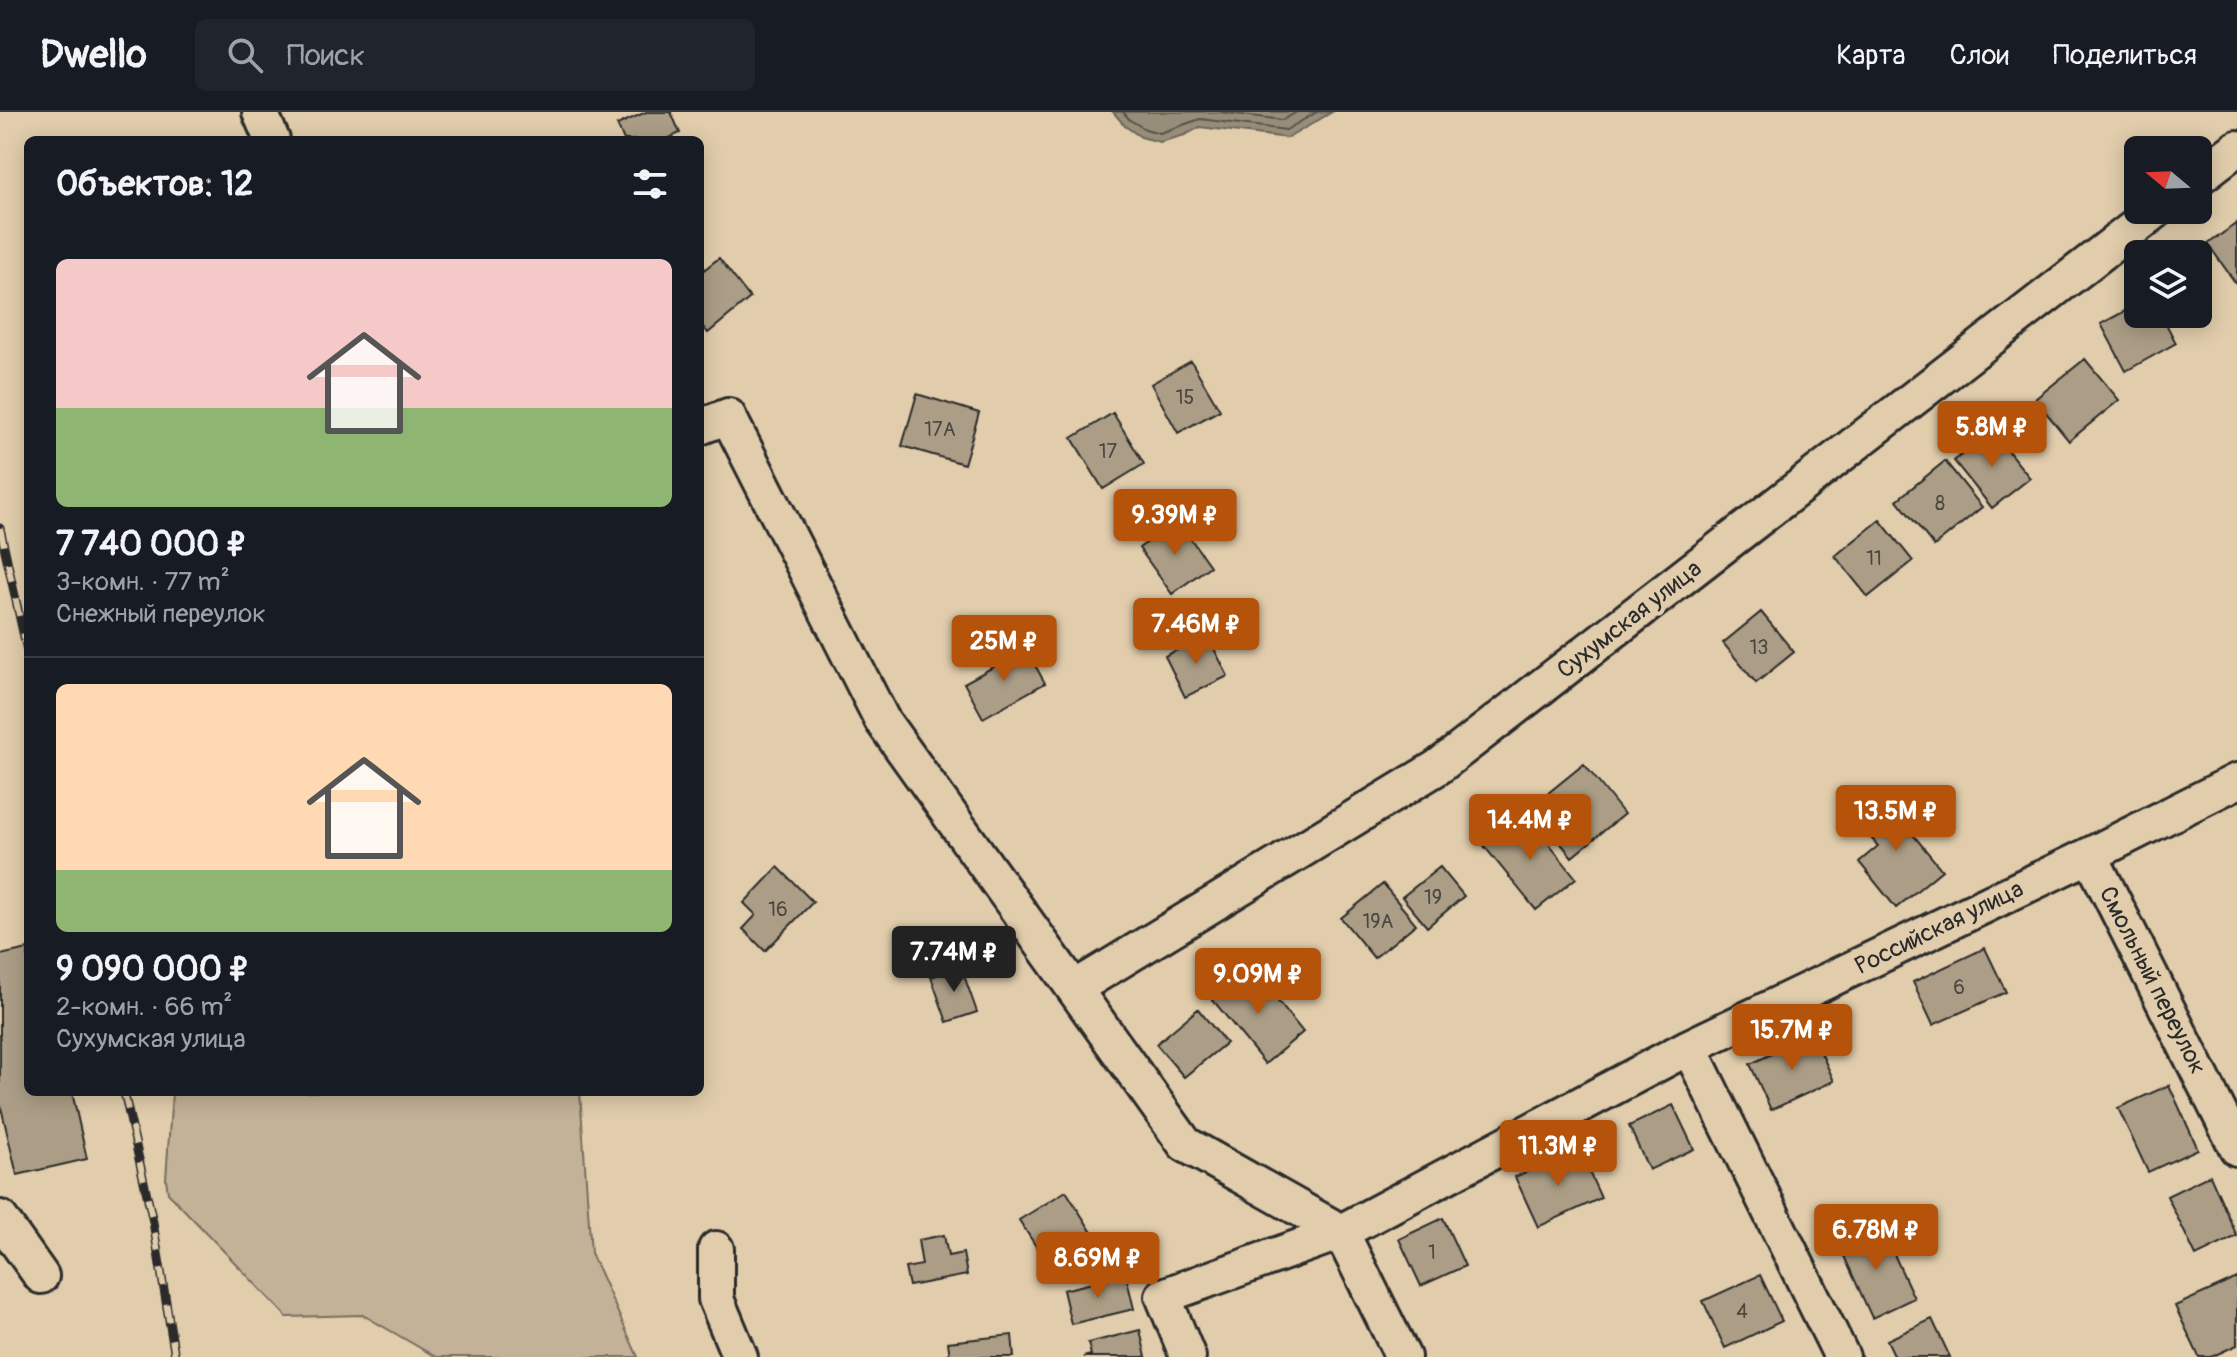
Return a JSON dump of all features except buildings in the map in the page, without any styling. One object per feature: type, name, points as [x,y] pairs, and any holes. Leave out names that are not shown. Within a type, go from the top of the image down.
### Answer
[{"type":"street","points":[[260,112],[270,136]]},
{"type":"street","points":[[2212,167],[2237,148]]},
{"type":"street","name":"Сухумская улица","points":[[1075,988],[1438,767],[2139,224]]},
{"type":"street","points":[[704,425],[728,416],[882,720],[1185,1144],[1341,1232],[1403,1357]]},
{"type":"street","name":"Российская улица","points":[[1188,1357],[1163,1296],[1341,1232],[1689,1047],[2237,781]]},
{"type":"street","name":"Смольный переулок","points":[[2090,855],[2237,1148]]},
{"type":"street","points":[[1689,1047],[1842,1357]]},
{"type":"street","points":[[0,1218],[41,1276]]},
{"type":"street","points":[[716,1249],[716,1299],[740,1357]]},
{"type":"shaded area","points":[[172,1096],[580,1096],[591,1253],[638,1357],[436,1357],[363,1315],[287,1317],[168,1193],[166,1179]]},
{"type":"water","points":[[1113,112],[1332,112],[1288,138],[1200,127],[1160,142],[1141,137],[1125,126]]},
{"type":"railway","points":[[0,528],[24,637]]},
{"type":"railway","points":[[125,1096],[153,1222],[175,1357]]}]
